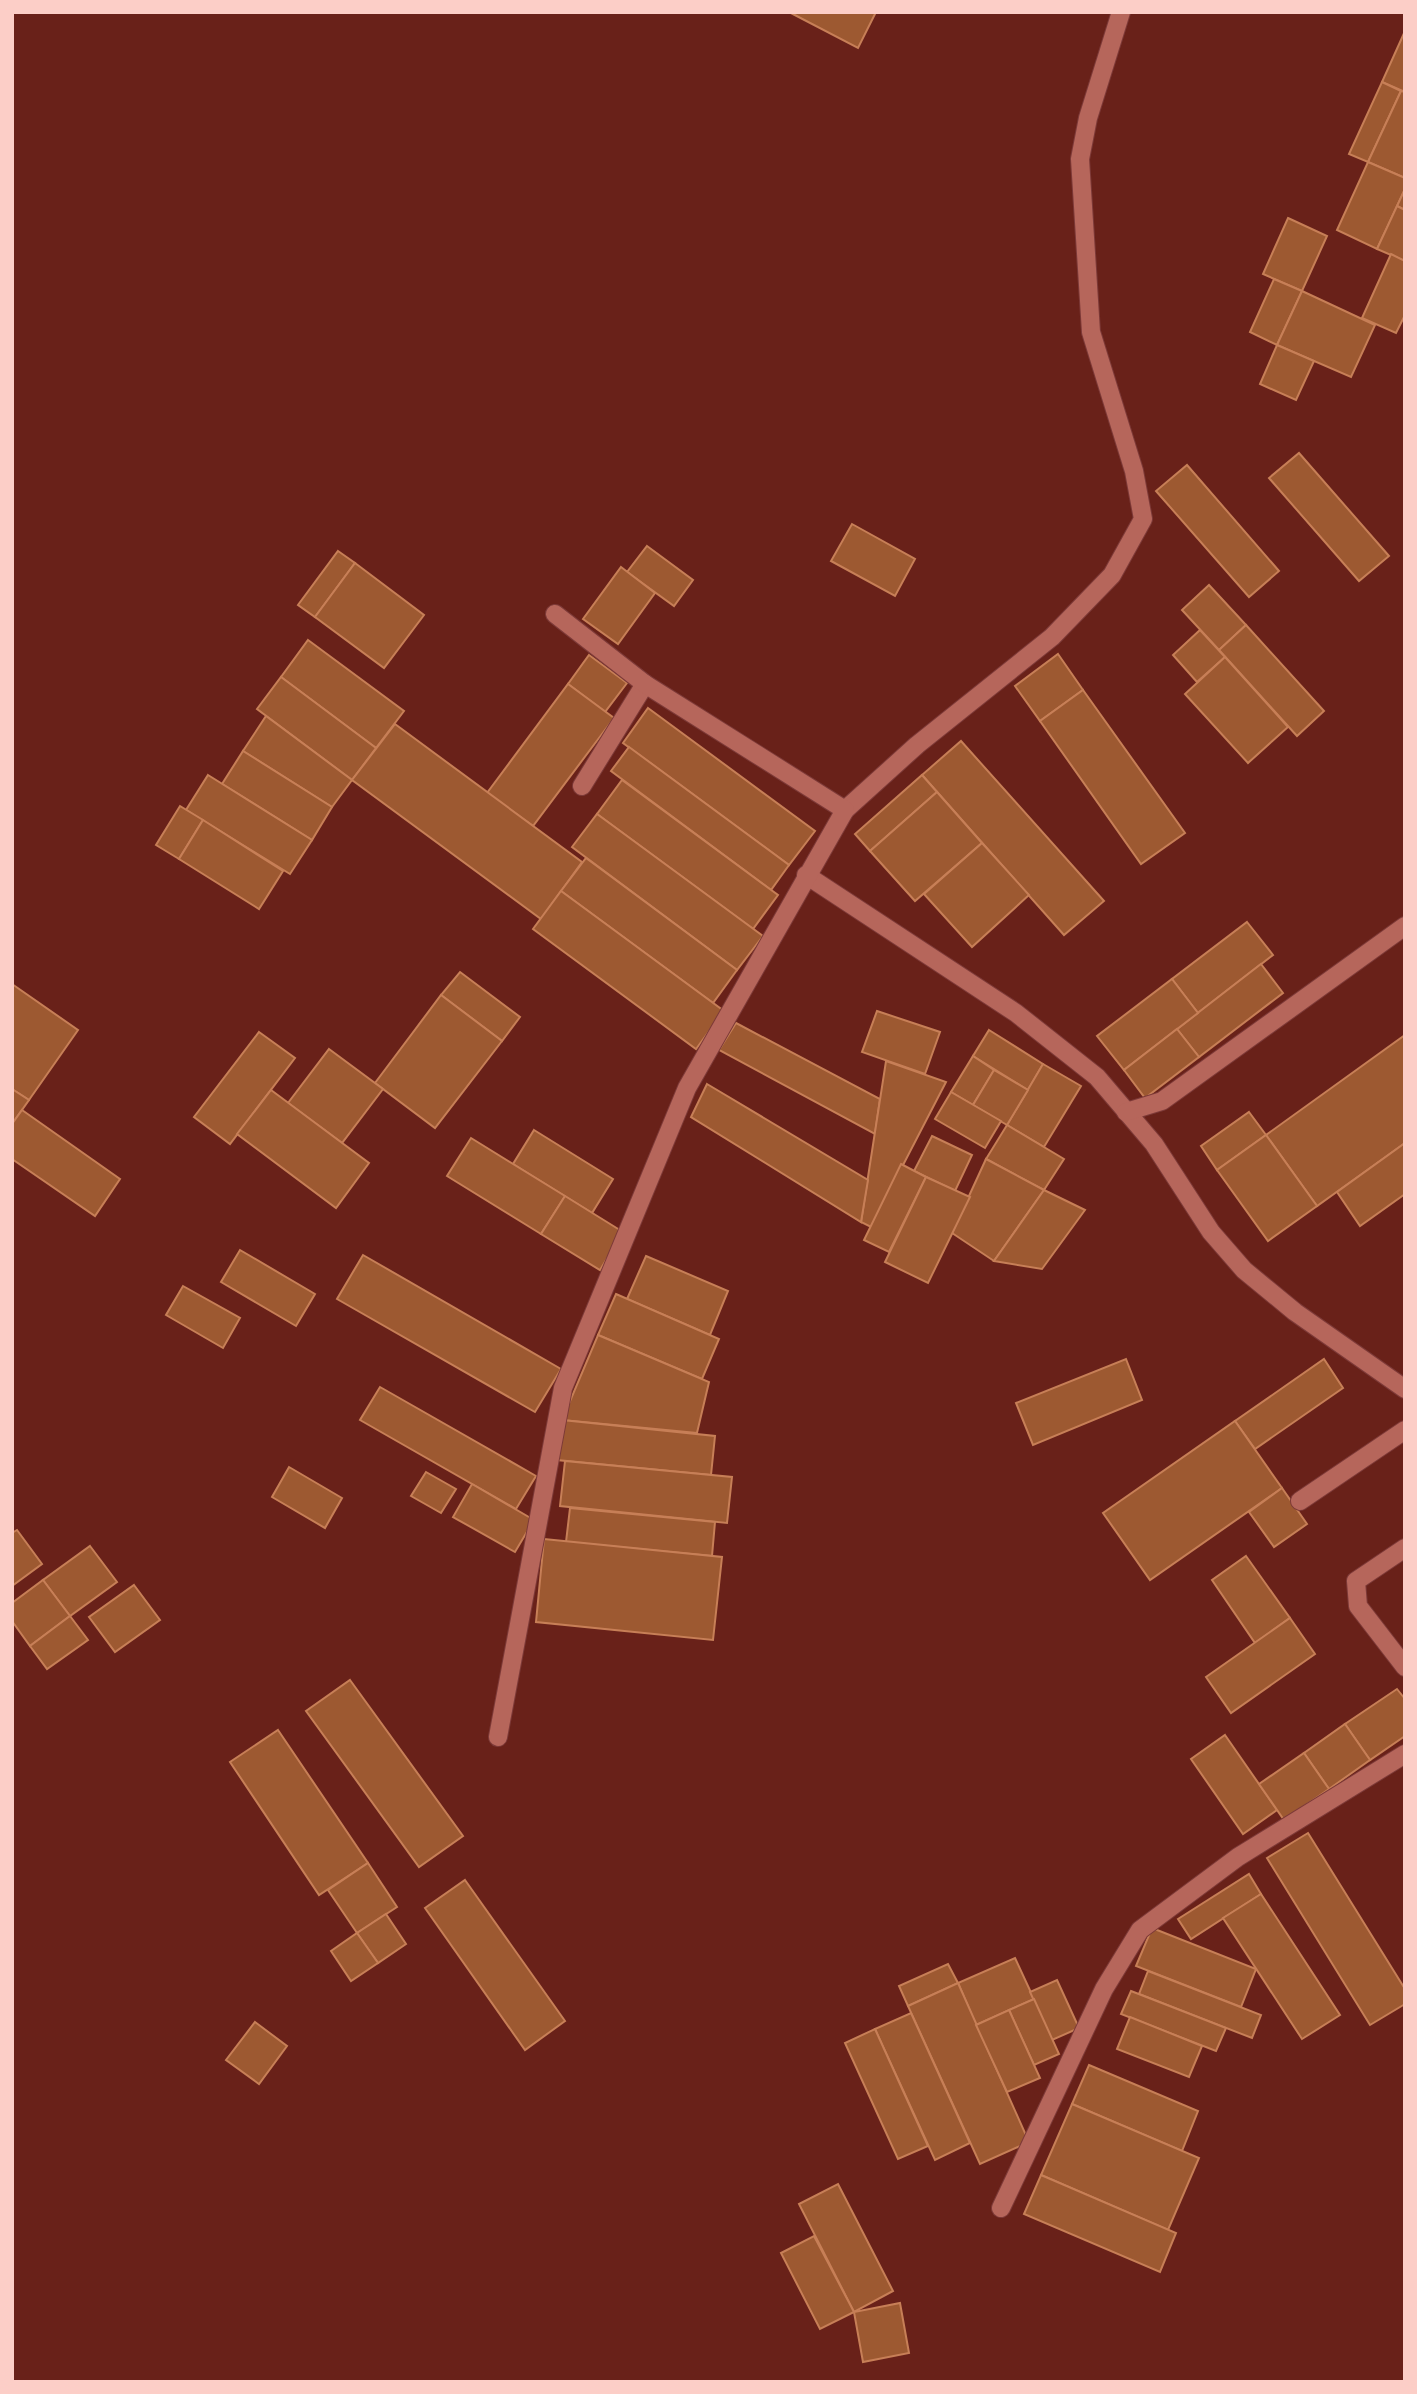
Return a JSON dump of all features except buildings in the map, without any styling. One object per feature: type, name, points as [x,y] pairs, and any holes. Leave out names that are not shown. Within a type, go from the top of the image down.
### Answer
[{"type":"street","points":[[498,1737],[563,1388],[687,1088],[845,810],[917,745],[1052,637],[1112,575],[1143,519],[1134,471],[1091,332],[1080,159],[1088,118],[1121,12]]},
{"type":"street","points":[[555,614],[645,684],[845,810]]},
{"type":"street","points":[[582,786],[645,684]]},
{"type":"street","points":[[806,875],[1016,1013],[1097,1077],[1154,1144],[1210,1232],[1244,1270],[1295,1312],[1405,1389]]},
{"type":"street","points":[[1126,1112],[1162,1101],[1405,926]]},
{"type":"street","points":[[1300,1502],[1405,1430]]},
{"type":"street","points":[[1405,1548],[1356,1581],[1358,1606],[1405,1667]]},
{"type":"street","points":[[1001,2208],[1104,1989],[1140,1930],[1238,1857],[1405,1754]]}]
